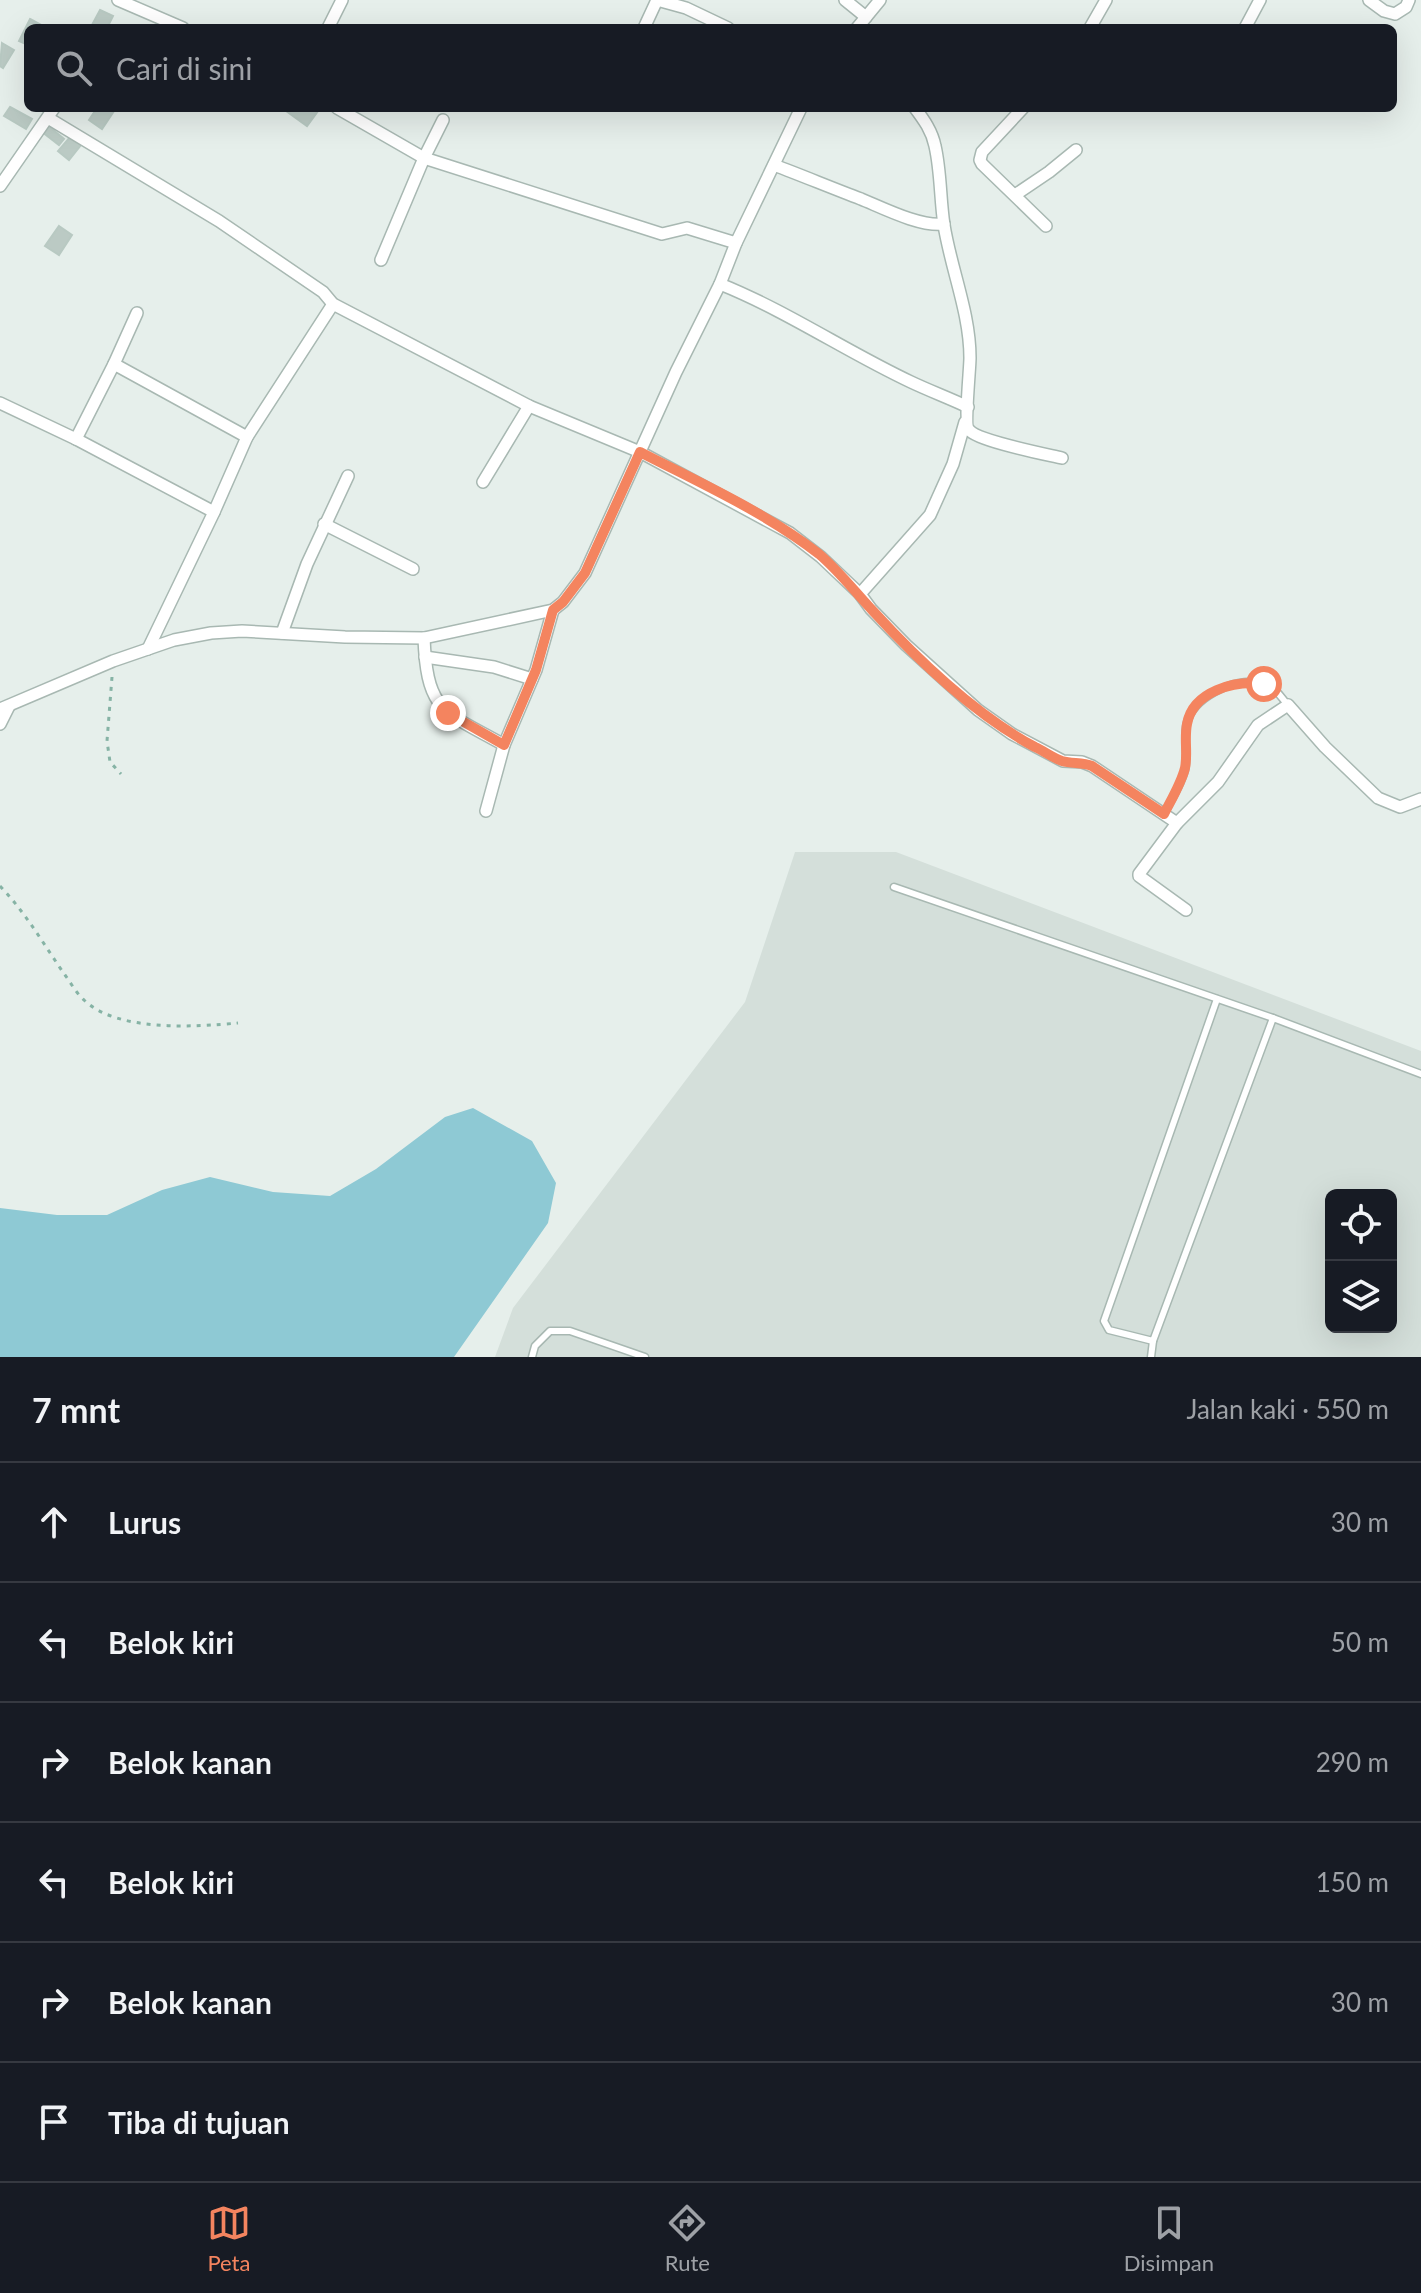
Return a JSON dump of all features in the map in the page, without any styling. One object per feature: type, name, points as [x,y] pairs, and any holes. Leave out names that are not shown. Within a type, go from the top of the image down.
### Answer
[{"type":"street","points":[[118,0],[174,24]]},
{"type":"street","points":[[330,24],[342,0]]},
{"type":"street","points":[[646,24],[657,0],[686,8],[720,24]]},
{"type":"street","points":[[845,0],[866,17]]},
{"type":"street","points":[[860,24],[880,0]]},
{"type":"street","points":[[1092,24],[1106,0]]},
{"type":"street","points":[[1247,24],[1260,0]]},
{"type":"street","points":[[1369,0],[1384,11],[1395,14],[1406,7],[1409,0]]},
{"type":"street","points":[[344,112],[424,158],[662,234],[687,228],[736,243]]},
{"type":"street","points":[[0,724],[4,708],[113,661],[174,640],[242,631],[424,638],[553,610],[585,573],[799,112]]},
{"type":"street","points":[[860,594],[930,515],[953,464],[968,407],[970,345],[944,224],[935,143],[928,125],[918,112]]},
{"type":"street","points":[[1019,112],[982,152],[980,160],[1046,226]]},
{"type":"street","points":[[0,186],[51,113],[219,221],[323,292],[333,304],[529,406],[640,452],[790,533],[821,557],[906,645],[978,710],[1012,734],[1063,761],[1092,766],[1177,823]]},
{"type":"street","points":[[381,260],[443,120]]},
{"type":"street","points":[[1015,195],[1076,150]]},
{"type":"street","points":[[774,165],[886,210],[924,223],[944,224]]},
{"type":"street","points":[[720,284],[743,293],[910,382],[968,407]]},
{"type":"street","points":[[148,649],[247,437],[333,304]]},
{"type":"street","points":[[76,439],[137,313]]},
{"type":"street","points":[[114,364],[247,437]]},
{"type":"street","points":[[0,403],[76,439],[214,512]]},
{"type":"street","points":[[483,482],[529,406]]},
{"type":"street","points":[[965,422],[969,431],[983,438],[1062,458]]},
{"type":"street","points":[[282,633],[324,524],[348,476]]},
{"type":"street","points":[[324,524],[413,569]]},
{"type":"street","points":[[486,811],[504,745],[532,679],[553,610]]},
{"type":"street","points":[[424,638],[426,676],[441,706],[459,721],[504,745]]},
{"type":"street","points":[[425,657],[494,667],[532,679]]},
{"type":"street","points":[[1186,910],[1139,874],[1177,823],[1218,782],[1258,725],[1288,705],[1325,747],[1378,798],[1400,807],[1421,799]]},
{"type":"lane","points":[[1164,814],[1184,772],[1189,717],[1205,697],[1220,688],[1254,683],[1273,687],[1288,705]]},
{"type":"lane","points":[[894,887],[1273,1018],[1421,1074]]},
{"type":"lane","points":[[1153,1341],[1109,1330],[1104,1321],[1217,999]]},
{"type":"lane","points":[[1151,1357],[1153,1341],[1273,1018]]},
{"type":"lane","points":[[532,1357],[535,1346],[550,1331],[570,1331],[645,1357]]},
{"type":"path","points":[[113,661],[107,741],[110,762],[121,774]]},
{"type":"path","points":[[0,886],[18,905],[83,1000],[106,1016],[147,1023],[204,1026],[238,1023]]},
{"type":"shaded area","points":[[795,852],[896,852],[1421,1051],[1421,1357],[495,1357],[513,1308],[745,1002]]},
{"type":"water","points":[[473,1108],[532,1141],[556,1183],[548,1223],[454,1357],[0,1357],[0,1208],[57,1215],[107,1215],[162,1190],[210,1177],[273,1192],[330,1196],[376,1169],[445,1117]]},
{"type":"building","points":[[100,10],[113,16],[109,24],[93,24]]},
{"type":"building","points":[[2,43],[14,50],[3,68],[0,66]]},
{"type":"building","points":[[10,107],[32,119],[26,129],[4,116]]},
{"type":"building","points":[[94,112],[113,112],[102,129],[89,120]]},
{"type":"building","points":[[288,112],[317,112],[307,126]]},
{"type":"building","points":[[46,124],[64,139],[59,145],[41,131]]},
{"type":"building","points":[[70,137],[81,145],[69,160],[58,151]]},
{"type":"building","points":[[59,226],[72,235],[59,255],[45,246]]},
{"type":"route","points":[[448,713],[504,745],[536,670],[553,610],[585,573],[640,452],[790,533],[860,594],[906,645],[978,710],[1012,734],[1063,761],[1092,766],[1164,814],[1184,772],[1187,759],[1186,728],[1195,708],[1220,688],[1242,683],[1264,684]]}]
